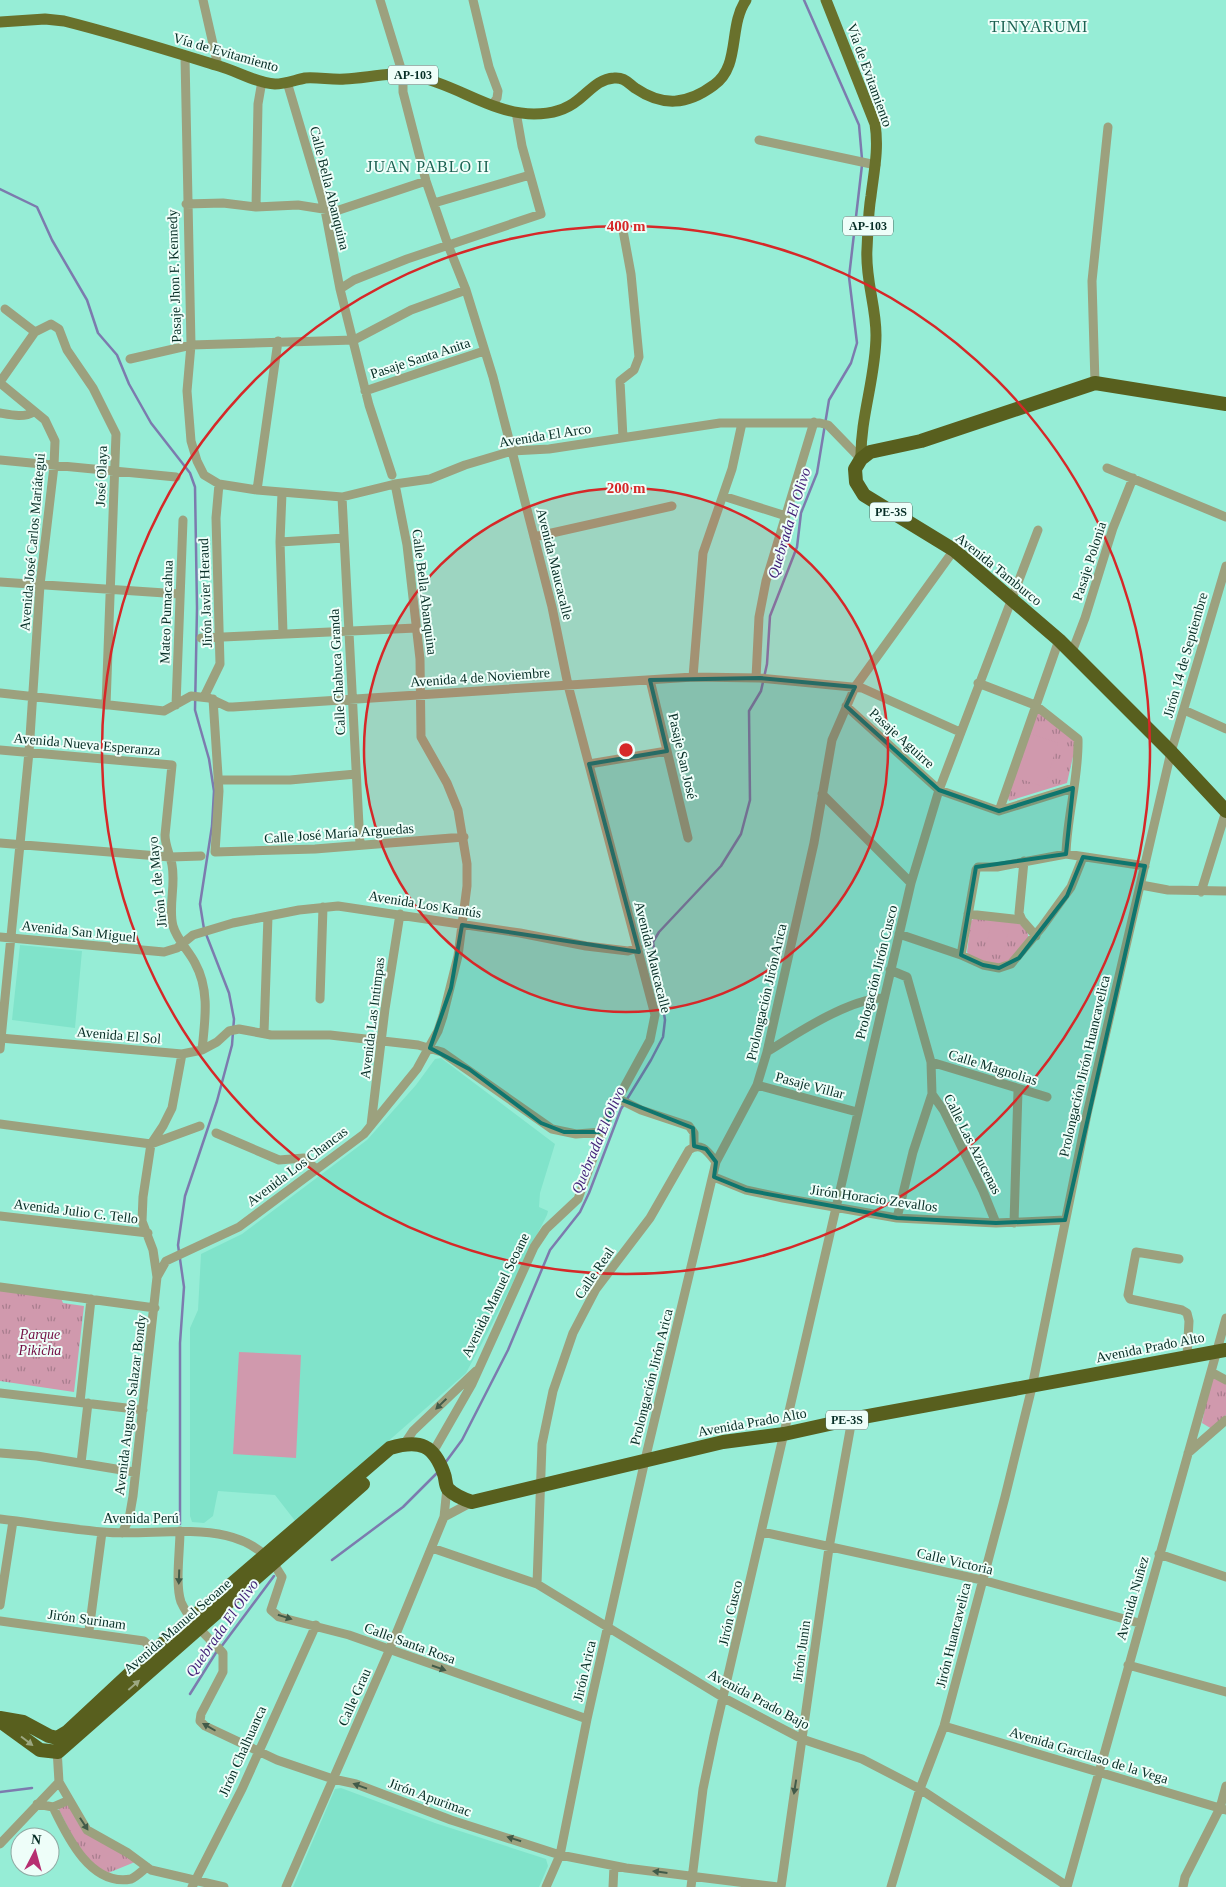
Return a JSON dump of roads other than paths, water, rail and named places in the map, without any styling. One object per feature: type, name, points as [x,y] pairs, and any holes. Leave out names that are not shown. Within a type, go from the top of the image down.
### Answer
[{"type":"highway","points":[[861,459],[870,452],[921,441],[1095,383],[1226,404]]},
{"type":"highway","name":"Avenida Tamburco","points":[[861,459],[856,470],[856,482],[864,495],[954,550],[1059,640],[1226,811]]},
{"type":"highway","name":"Avenida Prado Alto","points":[[472,1502],[723,1442],[784,1434],[852,1419],[1032,1387],[1221,1350]]},
{"type":"highway","points":[[405,1444],[424,1446],[436,1456],[446,1483],[458,1497],[472,1502]]},
{"type":"highway","name":"Avenida Manuel Seoane","points":[[57,1738],[67,1732],[271,1559],[390,1448],[405,1444]]},
{"type":"highway","name":"Avenida Manuel Seoane","points":[[58,1752],[159,1655]]},
{"type":"highway","points":[[0,1720],[23,1722],[57,1738]]},
{"type":"highway","points":[[0,1720],[40,1750],[58,1752]]},
{"type":"main road","name":"Vía de Evitamiento","points":[[0,22],[45,19],[64,21],[276,84],[312,78],[344,79],[403,75],[416,76],[454,88],[492,105],[516,112],[541,114],[559,110],[579,99],[597,83],[613,78],[622,78],[644,94],[671,103],[690,99],[714,86],[726,73],[732,54],[736,19],[746,0]]},
{"type":"main road","name":"Vía de Evitamiento","points":[[826,0],[875,124],[877,146],[876,166],[870,197],[866,261],[876,335],[873,368],[863,421],[861,459]]},
{"type":"street","points":[[203,0],[218,66]]},
{"type":"street","name":"Avenida Maucacalle","points":[[380,0],[403,75],[402,92],[426,181],[466,290],[512,451],[568,685],[652,998],[655,1022],[650,1040],[622,1101],[603,1132]]},
{"type":"street","points":[[473,0],[489,67],[498,91],[498,98],[492,105]]},
{"type":"street","name":"Pasaje Jhon F. Kennedy","points":[[184,57],[186,204],[191,345],[187,391],[191,441],[204,475],[219,484]]},
{"type":"street","points":[[256,207],[258,104],[262,81]]},
{"type":"street","name":"Calle Bella Abanquina","points":[[287,82],[325,210],[340,289],[365,391],[392,474]]},
{"type":"street","points":[[340,289],[354,280],[448,245],[542,214],[530,175],[516,112]]},
{"type":"street","points":[[1095,383],[1091,311],[1092,266],[1108,127]]},
{"type":"street","points":[[759,140],[876,166]]},
{"type":"street","points":[[434,203],[530,175]]},
{"type":"street","points":[[186,204],[223,203],[256,207],[298,206],[336,211],[426,181]]},
{"type":"street","points":[[622,225],[631,274],[639,357],[634,370],[620,381],[623,438]]},
{"type":"street","points":[[130,359],[191,345],[354,340],[411,310],[466,290]]},
{"type":"street","points":[[0,383],[35,332],[5,309]]},
{"type":"street","name":"José Olaya","points":[[35,332],[47,325],[56,326],[67,350],[93,388],[116,434],[106,705]]},
{"type":"street","points":[[258,490],[278,341]]},
{"type":"street","name":"Pasaje Santa Anita","points":[[365,391],[484,351]]},
{"type":"street","name":"Avenida José Carlos Mariátegui","points":[[0,383],[45,420],[55,440],[54,466],[40,585],[34,697],[0,1049]]},
{"type":"street","points":[[0,413],[20,416],[29,415],[34,412]]},
{"type":"street","name":"Avenida El Arco","points":[[219,484],[282,493],[342,497],[395,484],[430,479],[465,465],[512,451],[549,448],[720,423],[820,423]]},
{"type":"street","points":[[693,678],[703,553],[732,470],[742,423]]},
{"type":"street","points":[[758,678],[762,599],[786,516],[820,423],[861,459]]},
{"type":"street","points":[[0,460],[115,473],[176,477]]},
{"type":"street","points":[[1107,468],[1226,517]]},
{"type":"street","name":"Pasaje Polonia","points":[[1072,652],[1086,618],[1113,528],[1133,478]]},
{"type":"street","name":"Jirón Javier Heraud","points":[[206,698],[220,664],[216,518],[219,484]]},
{"type":"street","name":"Calle Bella Abanquina","points":[[395,484],[407,545],[416,628],[421,694],[419,718],[421,737],[453,796],[464,837],[468,876],[451,988],[438,1031],[430,1048]]},
{"type":"street","points":[[282,493],[280,542],[283,632]]},
{"type":"street","points":[[723,496],[786,516]]},
{"type":"street","name":"Calle Chabuca Granda","points":[[342,497],[360,845]]},
{"type":"street","points":[[534,537],[672,506]]},
{"type":"street","name":"Mateo Pumacahua","points":[[176,705],[183,520]]},
{"type":"street","name":"Prologación Jirón Cusco","points":[[784,1434],[911,883],[939,790],[978,683],[1038,530]]},
{"type":"street","points":[[280,542],[344,538]]},
{"type":"street","name":"Prolongación Jirón Arica","points":[[644,1460],[714,1177],[716,1162],[756,1086],[767,1052],[814,843],[832,740],[855,687],[954,550]]},
{"type":"street","name":"Jirón 14 de Septiembre","points":[[1170,752],[1226,566]]},
{"type":"street","points":[[0,582],[180,594]]},
{"type":"street","points":[[201,638],[283,632],[416,628]]},
{"type":"street","points":[[999,811],[1059,640]]},
{"type":"street","name":"Avenida 4 de Noviembre","points":[[0,693],[164,711],[192,696],[206,698],[228,707],[233,707],[650,680],[758,678],[862,688],[960,732]]},
{"type":"street","name":"Pasaje San José","points":[[650,680],[688,838]]},
{"type":"street","points":[[978,683],[1035,705],[1078,739],[1073,788],[1066,826],[1066,854]]},
{"type":"street","points":[[206,698],[218,780],[290,780],[356,774]]},
{"type":"street","name":"Pasaje Aguirre","points":[[846,706],[939,790]]},
{"type":"street","points":[[1184,710],[1226,729]]},
{"type":"street","name":"Avenida Nueva Esperanza","points":[[0,750],[172,765]]},
{"type":"street","points":[[589,764],[667,751]]},
{"type":"street","name":"Prolongación Jirón Huancavelica","points":[[1032,1387],[1091,1093],[1141,885],[1170,752]]},
{"type":"street","name":"Jirón 1 de Mayo","points":[[172,765],[165,835],[173,873],[173,926],[200,971],[205,993],[206,1012],[202,1050]]},
{"type":"street","name":"Calle José María Arguedas","points":[[218,780],[215,852],[249,853],[464,837]]},
{"type":"street","points":[[939,790],[999,811],[1073,788]]},
{"type":"street","points":[[822,794],[911,883]]},
{"type":"street","points":[[1201,892],[1226,811]]},
{"type":"street","points":[[0,843],[170,857],[201,856]]},
{"type":"street","points":[[962,955],[978,867],[1066,854],[1145,866]]},
{"type":"street","points":[[899,934],[962,955],[983,965],[999,968],[1011,964],[1036,936],[1071,887],[1083,856]]},
{"type":"street","points":[[1024,861],[1019,905],[1022,920],[1036,936]]},
{"type":"street","points":[[1141,885],[1168,890],[1226,891]]},
{"type":"street","name":"Avenida Los Kantús","points":[[199,933],[268,916],[323,907],[348,906],[619,950],[628,951],[638,948]]},
{"type":"street","points":[[320,999],[323,907]]},
{"type":"street","name":"Avenida Las Intimpas","points":[[371,1125],[400,914]]},
{"type":"street","points":[[968,914],[1022,920]]},
{"type":"street","points":[[268,916],[264,1033],[292,1036],[330,1035],[430,1048],[442,1052],[469,1069],[552,1129],[576,1134],[603,1132]]},
{"type":"street","name":"Avenida San Miguel","points":[[0,938],[155,953],[171,950],[199,933]]},
{"type":"street","name":"Calle Las Azucenas","points":[[890,970],[907,977],[931,1062],[932,1094],[944,1111],[983,1191],[996,1223]]},
{"type":"street","points":[[767,1052],[846,1008],[869,998],[884,998]]},
{"type":"street","name":"Avenida El Sol","points":[[0,1038],[182,1054],[202,1050],[234,1030],[264,1033]]},
{"type":"street","name":"Avenida Los Chancas","points":[[157,1277],[166,1261],[239,1227],[371,1125],[406,1084],[430,1048]]},
{"type":"street","points":[[157,1277],[148,1233],[142,1221],[150,1144],[163,1126],[172,1108],[182,1054]]},
{"type":"street","name":"Calle Magnolias","points":[[931,1062],[1018,1090],[1047,1097]]},
{"type":"street","name":"Pasaje Villar","points":[[756,1086],[857,1112]]},
{"type":"street","points":[[1014,1223],[1018,1090]]},
{"type":"street","points":[[896,1218],[913,1152],[932,1094]]},
{"type":"street","points":[[622,1101],[689,1126],[694,1133],[694,1146],[706,1149],[716,1162]]},
{"type":"street","points":[[0,1124],[150,1144],[200,1126]]},
{"type":"street","name":"Avenida Manuel Seoane","points":[[436,1456],[472,1384],[540,1236],[578,1199],[603,1132]]},
{"type":"street","points":[[216,1133],[279,1160],[304,1158],[316,1169]]},
{"type":"street","name":"Calle Real","points":[[537,1584],[542,1444],[553,1391],[573,1333],[596,1289],[650,1218],[679,1164],[694,1146]]},
{"type":"street","name":"Jirón Horacio Zevallos","points":[[714,1177],[746,1190],[896,1218],[996,1223],[1065,1220]]},
{"type":"street","name":"Avenida Julio C. Tello","points":[[0,1216],[148,1233]]},
{"type":"street","points":[[1179,1259],[1136,1252],[1128,1295],[1130,1299],[1182,1310],[1187,1313],[1190,1321],[1187,1356]]},
{"type":"street","name":"Avenida Augusto Salazar Bondy","points":[[122,1533],[126,1527],[132,1507],[134,1472],[143,1410],[157,1277]]},
{"type":"street","points":[[0,1287],[155,1308]]},
{"type":"street","points":[[81,1463],[91,1299]]},
{"type":"street","name":"Avenida Nuñez","points":[[1067,1887],[1210,1372],[1221,1350],[1226,1318]]},
{"type":"street","name":"Avenida Manuel Seoane","points":[[405,1444],[413,1431],[477,1371]]},
{"type":"street","points":[[1210,1372],[1226,1380]]},
{"type":"street","name":"Jirón Huancavelica","points":[[892,1887],[920,1789],[944,1726],[1032,1387]]},
{"type":"street","points":[[0,1393],[143,1410]]},
{"type":"street","name":"Jirón Junin","points":[[780,1887],[829,1548],[852,1419]]},
{"type":"street","points":[[1188,1453],[1226,1420]]},
{"type":"street","name":"Jirón Cusco","points":[[691,1887],[703,1789],[784,1434]]},
{"type":"street","points":[[0,1453],[134,1472]]},
{"type":"street","name":"Jirón Arica","points":[[546,1887],[560,1854],[587,1719],[644,1460]]},
{"type":"street","name":"Calle Grau","points":[[286,1887],[432,1548],[444,1517],[446,1483]]},
{"type":"street","points":[[444,1517],[472,1502]]},
{"type":"street","name":"Avenida Perú","points":[[0,1520],[102,1532],[180,1531],[225,1534],[248,1544],[271,1559]]},
{"type":"street","points":[[0,1605],[13,1521]]},
{"type":"street","name":"Jirón Apurimac","points":[[180,1531],[180,1596],[196,1624],[219,1649],[223,1672],[201,1714],[200,1721],[258,1752],[333,1779],[356,1784],[451,1820],[560,1854],[614,1866],[780,1887]]},
{"type":"street","points":[[89,1632],[102,1532]]},
{"type":"street","name":"Calle Victoria","points":[[762,1532],[982,1580],[1139,1623]]},
{"type":"street","name":"Avenida Prado Bajo","points":[[432,1548],[537,1584],[724,1698],[802,1739],[862,1759],[920,1789],[1067,1887]]},
{"type":"street","points":[[1159,1554],[1226,1577]]},
{"type":"street","name":"Calle Santa Rosa","points":[[271,1559],[282,1576],[271,1610],[280,1617],[316,1626],[587,1719]]},
{"type":"street","name":"Jirón Surinam","points":[[0,1621],[144,1641],[159,1655]]},
{"type":"street","name":"Jirón Chalhuanca","points":[[194,1884],[316,1626]]},
{"type":"street","points":[[1128,1666],[1226,1692]]},
{"type":"street","name":"Avenida Garcilaso de la Vega","points":[[944,1726],[1223,1809]]},
{"type":"street","points":[[57,1738],[59,1782],[87,1830],[128,1853],[146,1867],[194,1884],[224,1887]]},
{"type":"street","points":[[0,1844],[59,1782]]},
{"type":"street","points":[[1183,1887],[1185,1876],[1223,1809],[1226,1786]]},
{"type":"street","points":[[37,1804],[53,1807],[69,1800]]},
{"type":"street","points":[[53,1807],[88,1870],[104,1880],[117,1882],[131,1879],[146,1867]]},
{"type":"street","points":[[613,1887],[614,1866]]},
{"type":"waterway","name":"Quebrada El Olivo","points":[[804,0],[859,125],[862,159]]},
{"type":"waterway","name":"Quebrada El Olivo","points":[[445,1463],[462,1440],[508,1350],[550,1250],[580,1212],[621,1109],[663,1037],[665,1020],[653,942],[659,932],[721,866],[741,834],[750,800],[749,711],[761,691],[767,664],[770,616],[797,547],[801,513],[817,473],[829,400],[851,363],[857,343],[849,277],[862,165]]},
{"type":"waterway","points":[[0,189],[37,207],[52,240],[87,300],[98,333],[117,355],[129,384],[151,423],[190,473],[195,487],[197,608],[195,710],[209,759],[214,791],[212,826],[200,904],[204,929]]},
{"type":"waterway","points":[[180,1524],[180,1343],[184,1287],[178,1245],[185,1196],[217,1101],[232,1045],[234,1019],[229,993],[206,934]]},
{"type":"waterway","name":"Quebrada El Olivo","points":[[332,1560],[403,1507],[438,1472]]},
{"type":"waterway","name":"Quebrada El Olivo","points":[[221,1647],[274,1576]]},
{"type":"waterway","name":"Quebrada El Olivo","points":[[190,1694],[217,1651]]},
{"type":"waterway","name":"Quebrada El Olivo","points":[[0,1792],[32,1788]]},
{"type":"district","name":"TINYARUMI","points":[[1039,26]]},
{"type":"district","name":"JUAN PABLO II","points":[[428,166]]},
{"type":"park label","name":"Parque Pikicha","points":[[40,1342]]}]
